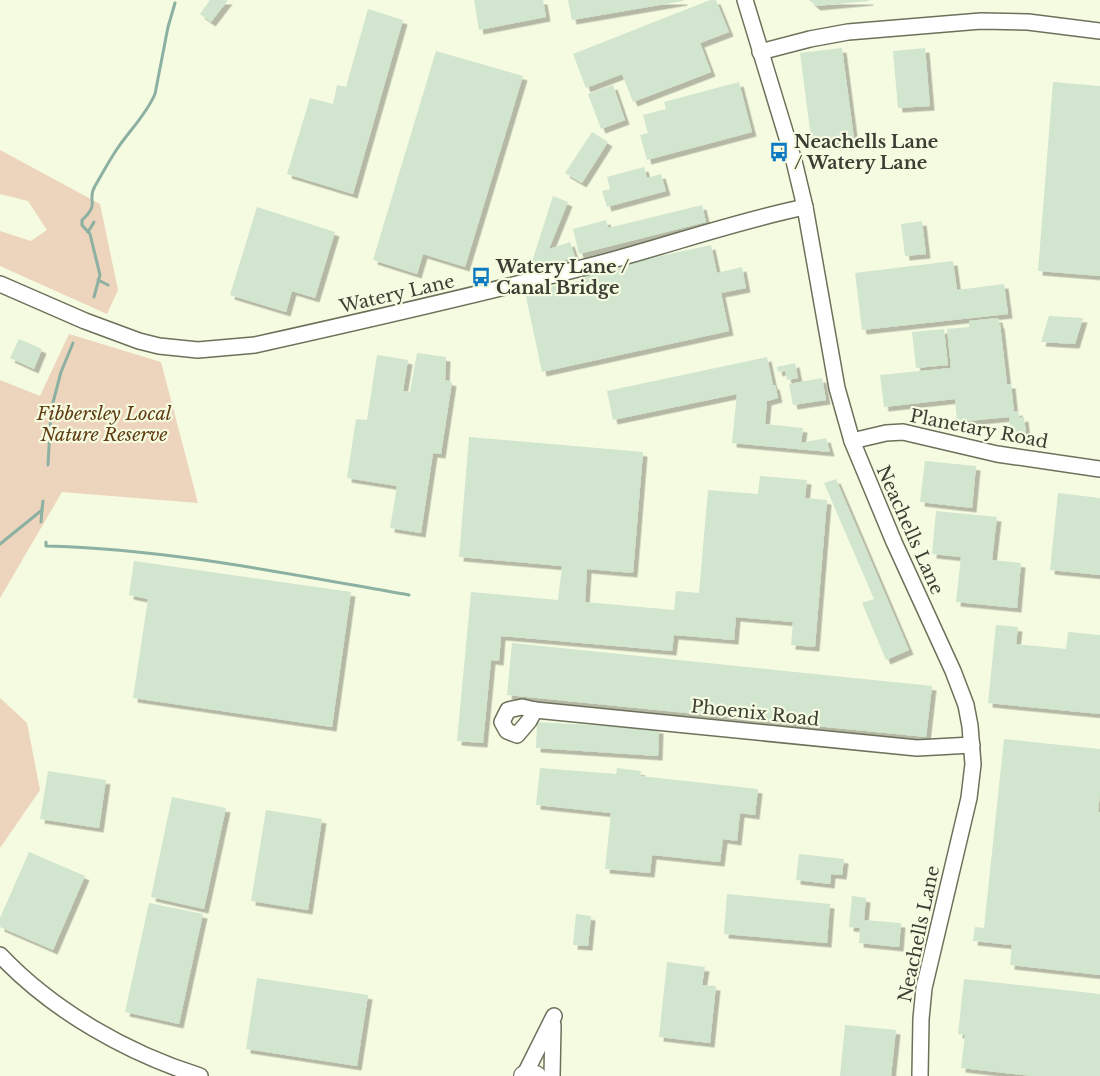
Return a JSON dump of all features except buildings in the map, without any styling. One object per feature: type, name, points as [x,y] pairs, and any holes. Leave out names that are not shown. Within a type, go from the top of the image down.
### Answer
[{"type":"main road","points":[[524,1076],[536,1076]]},
{"type":"street","name":"Neachells Lane","points":[[745,0],[794,161],[805,207],[837,388],[852,441],[894,542],[954,671],[966,705],[973,764],[969,798],[924,988],[921,1019],[920,1076]]},
{"type":"street","points":[[760,52],[810,39],[848,32],[981,21],[1056,25],[1100,31]]},
{"type":"street","name":"Watery Lane","points":[[0,284],[139,341],[181,349],[226,348],[256,345],[482,294],[608,261],[764,216],[805,207]]},
{"type":"street","name":"Planetary Road","points":[[852,441],[886,433],[903,432],[997,454],[1100,470]]},
{"type":"street","name":"Phoenix Road","points":[[535,710],[917,748],[972,744]]},
{"type":"street","points":[[0,954],[59,1006],[96,1029],[147,1055],[200,1076]]},
{"type":"street","points":[[524,1076],[554,1016],[552,1076]]},
{"type":"green space","points":[[0,150],[100,204],[118,290],[107,314],[0,266],[0,231],[31,241],[47,230],[28,201],[0,194]]},
{"type":"green space","name":"Fibbersley Local Nature Reserve","points":[[69,334],[161,362],[198,503],[62,492],[0,598],[0,380],[40,396]]},
{"type":"green space","points":[[0,698],[27,723],[40,790],[0,848]]},
{"type":"waterway","points":[[94,297],[100,275],[90,234],[82,225],[82,220],[91,210],[95,186],[117,149],[147,109],[155,94],[168,27],[175,3]]},
{"type":"waterway","points":[[88,232],[94,222]]},
{"type":"waterway","points":[[98,280],[108,285]]},
{"type":"waterway","points":[[48,465],[51,410],[61,372],[73,343]]},
{"type":"waterway","points":[[0,544],[42,510],[43,501]]},
{"type":"waterway","points":[[41,522],[42,510]]},
{"type":"waterway","points":[[46,542],[46,546],[92,548],[183,557],[409,595]]},
{"type":"place","name":"Neachells Lane / Watery Lane","points":[[779,152]]},
{"type":"place","name":"Watery Lane / Canal Bridge","points":[[481,277]]}]
